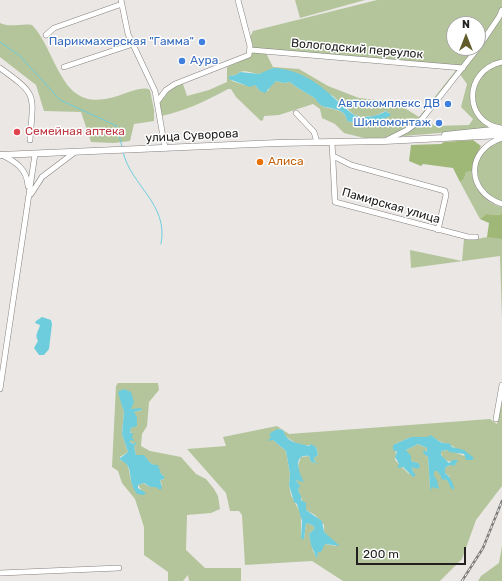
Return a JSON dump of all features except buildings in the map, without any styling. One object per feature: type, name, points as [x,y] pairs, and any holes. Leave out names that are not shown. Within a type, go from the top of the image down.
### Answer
[{"type":"main road","name":"улица Суворова","points":[[385,141],[502,129]]},
{"type":"main road","name":"улица Суворова","points":[[0,155],[502,136]]},
{"type":"street","points":[[157,102],[166,90],[175,84],[248,57],[250,50],[238,0]]},
{"type":"street","points":[[46,35],[54,28],[122,2],[126,25],[133,44],[154,88],[165,148]]},
{"type":"street","points":[[486,36],[502,10]]},
{"type":"street","points":[[64,66],[133,44]]},
{"type":"street","name":"Вологодский переулок","points":[[250,50],[463,68]]},
{"type":"street","points":[[385,141],[407,130],[422,119],[472,56]]},
{"type":"street","points":[[502,62],[493,64],[476,78],[473,96],[479,115],[494,127],[502,129]]},
{"type":"street","points":[[0,68],[26,87],[30,92],[33,104],[30,140]]},
{"type":"street","points":[[296,113],[314,132],[317,142]]},
{"type":"street","points":[[502,136],[480,151],[476,158],[475,176],[481,190],[493,201],[502,204]]},
{"type":"street","name":"Памирская улица","points":[[332,142],[335,202],[438,230],[476,238]]},
{"type":"street","points":[[29,197],[42,177],[75,152]]},
{"type":"street","points":[[0,388],[35,154]]},
{"type":"street","points":[[0,155],[16,161],[27,176],[29,197]]},
{"type":"street","points":[[333,156],[351,165],[445,191],[446,195],[438,230]]},
{"type":"street","points":[[496,418],[502,385]]},
{"type":"street","points":[[0,573],[119,568]]},
{"type":"green space","points":[[295,0],[365,0],[300,18]]},
{"type":"green space","points":[[377,0],[502,0],[502,126],[487,127],[487,129],[368,139],[344,133],[335,124],[322,118],[320,109],[313,104],[279,115],[264,116],[263,120],[261,121],[236,97],[231,89],[187,108],[161,116],[159,104],[175,87],[183,84],[187,96],[209,90],[227,82],[227,67],[248,58],[253,52],[250,37],[253,31]],"holes":[[[266,53],[456,70],[419,117],[395,102],[359,98],[328,86],[299,69],[273,67]],[[273,68],[333,96],[353,114],[360,117],[374,116],[386,111],[389,113],[369,122],[358,123],[347,121],[344,114],[337,110],[322,106],[314,98],[290,82],[284,83],[276,81],[271,85],[268,91],[260,91],[255,85],[244,85],[232,81],[229,76],[236,75],[244,71],[260,74]],[[459,73],[467,84],[461,107],[473,119],[469,125],[435,126],[423,118]]]},
{"type":"green space","points":[[0,23],[7,25],[32,25],[44,41],[64,81],[77,94],[87,99],[108,99],[137,90],[150,90],[154,110],[154,121],[134,124],[130,141],[114,143],[91,142],[81,112],[44,111],[36,85],[0,57]]},
{"type":"green space","points":[[473,140],[481,146],[474,159],[473,171],[466,172],[464,179],[460,182],[453,168],[423,164],[421,166],[409,161],[411,145],[441,144],[444,142]]},
{"type":"green space","points":[[502,140],[502,202],[488,194],[479,180],[477,172],[480,156],[485,149]]},
{"type":"green space","points":[[473,171],[476,184],[486,199],[502,207],[501,215],[486,214],[480,219],[460,182],[464,179],[466,172]]},
{"type":"green space","points":[[502,207],[502,239],[487,237],[489,223],[480,219],[486,214],[501,215]]},
{"type":"green space","points":[[492,236],[502,239],[502,319],[500,256],[411,268],[410,250],[462,261],[464,239],[473,240]]},
{"type":"green space","points":[[118,383],[158,383],[159,390],[149,402],[147,426],[142,434],[141,446],[150,451],[181,457],[196,474],[206,479],[214,489],[218,496],[220,509],[211,513],[187,515],[186,550],[205,568],[241,568],[241,581],[189,581],[188,575],[183,581],[168,581],[168,572],[144,555],[144,527],[135,499],[122,483],[118,471],[112,467],[116,386]],"holes":[[[119,391],[130,394],[131,409],[142,410],[134,412],[136,420],[130,430],[132,438],[130,442],[133,444],[136,443],[134,447],[136,455],[156,466],[164,476],[164,479],[160,480],[162,485],[150,487],[143,483],[138,485],[142,491],[137,492],[131,482],[129,469],[126,462],[120,460],[120,457],[128,452],[122,434],[124,412]]]},
{"type":"green space","points":[[502,401],[502,486],[476,520],[462,559],[440,581],[343,581],[312,561],[245,565],[242,515],[239,511],[230,511],[226,493],[187,449],[226,446],[223,437],[277,426],[283,430],[289,434],[490,419],[497,424]],"holes":[[[277,429],[283,430],[285,436],[300,446],[312,445],[316,447],[318,455],[314,458],[315,462],[318,463],[311,462],[309,456],[301,457],[298,468],[302,479],[296,479],[299,486],[298,490],[306,510],[315,515],[324,525],[324,532],[336,546],[325,544],[318,551],[317,558],[313,551],[309,534],[315,528],[306,523],[304,539],[301,538],[301,514],[291,495],[289,485],[290,474],[286,451],[273,440],[269,440]],[[411,437],[433,437],[460,451],[472,460],[448,450],[441,451],[444,459],[456,463],[455,465],[450,465],[445,468],[445,473],[449,476],[450,480],[446,480],[437,471],[434,471],[434,487],[431,487],[431,489],[428,457],[426,456],[427,448],[418,444],[406,450],[411,461],[418,463],[412,467],[413,472],[409,474],[395,460],[396,454],[397,456],[393,445]]]},
{"type":"green space","points":[[502,546],[502,581],[478,581],[481,576],[499,563]]},
{"type":"water","points":[[273,68],[298,73],[313,81],[357,116],[373,116],[386,111],[391,115],[376,121],[363,123],[347,121],[346,117],[341,111],[322,106],[314,98],[290,82],[284,83],[276,81],[265,93],[260,91],[255,85],[250,87],[229,79],[229,76],[236,75],[240,72],[259,74]]},
{"type":"water","points":[[42,317],[51,320],[52,324],[49,349],[44,355],[39,355],[34,348],[38,341],[37,334],[40,325],[35,323]]},
{"type":"water","points":[[124,389],[131,392],[134,402],[131,409],[141,408],[142,410],[134,412],[137,417],[137,426],[131,428],[130,433],[133,433],[132,438],[135,441],[131,440],[130,442],[133,444],[137,442],[134,447],[136,455],[144,455],[152,464],[158,465],[161,474],[164,476],[164,479],[160,480],[162,488],[160,490],[156,487],[150,487],[144,483],[138,485],[138,488],[146,493],[144,495],[137,494],[132,484],[129,468],[119,459],[128,452],[122,434],[124,412],[118,393]]},
{"type":"water","points":[[277,429],[283,430],[287,438],[294,442],[309,446],[311,444],[316,447],[318,455],[314,458],[315,462],[320,464],[311,462],[309,456],[303,456],[298,462],[299,470],[304,482],[296,480],[300,486],[298,490],[301,500],[306,503],[306,510],[322,521],[324,532],[340,546],[325,544],[321,552],[318,552],[317,559],[311,545],[309,534],[315,528],[312,525],[306,523],[304,539],[301,539],[302,521],[289,485],[290,474],[286,451],[273,440],[268,441],[271,436],[269,434]]},
{"type":"water","points":[[430,435],[441,442],[449,443],[452,447],[464,450],[474,458],[472,460],[466,460],[464,454],[449,452],[448,450],[441,451],[441,455],[449,463],[453,460],[458,460],[455,465],[457,466],[450,465],[445,468],[445,473],[449,476],[454,490],[451,488],[447,480],[441,479],[441,476],[437,471],[434,471],[434,476],[437,480],[439,489],[432,487],[431,491],[428,457],[423,453],[424,450],[427,452],[427,448],[418,444],[406,450],[411,456],[411,461],[418,463],[420,466],[418,469],[412,467],[413,472],[416,475],[413,477],[403,467],[397,468],[399,464],[395,457],[397,452],[393,450],[393,445],[411,437],[428,437]]},
{"type":"waterway","points":[[0,42],[20,56],[60,100],[117,126],[122,147]]},
{"type":"waterway","points":[[123,152],[133,175],[155,206],[160,218],[162,230],[161,244]]},
{"type":"railway","points":[[462,581],[483,548],[502,501]]},
{"type":"place","name":"Парикмахерская \"Гамма\"","points":[[202,42]]},
{"type":"place","name":"Аура","points":[[182,61]]},
{"type":"place","name":"Автокомплекс ДВ","points":[[448,104]]},
{"type":"place","name":"Шиномонтаж","points":[[439,123]]},
{"type":"place","name":"Семейная аптека","points":[[17,132]]},
{"type":"place","name":"Алиса","points":[[260,162]]}]
